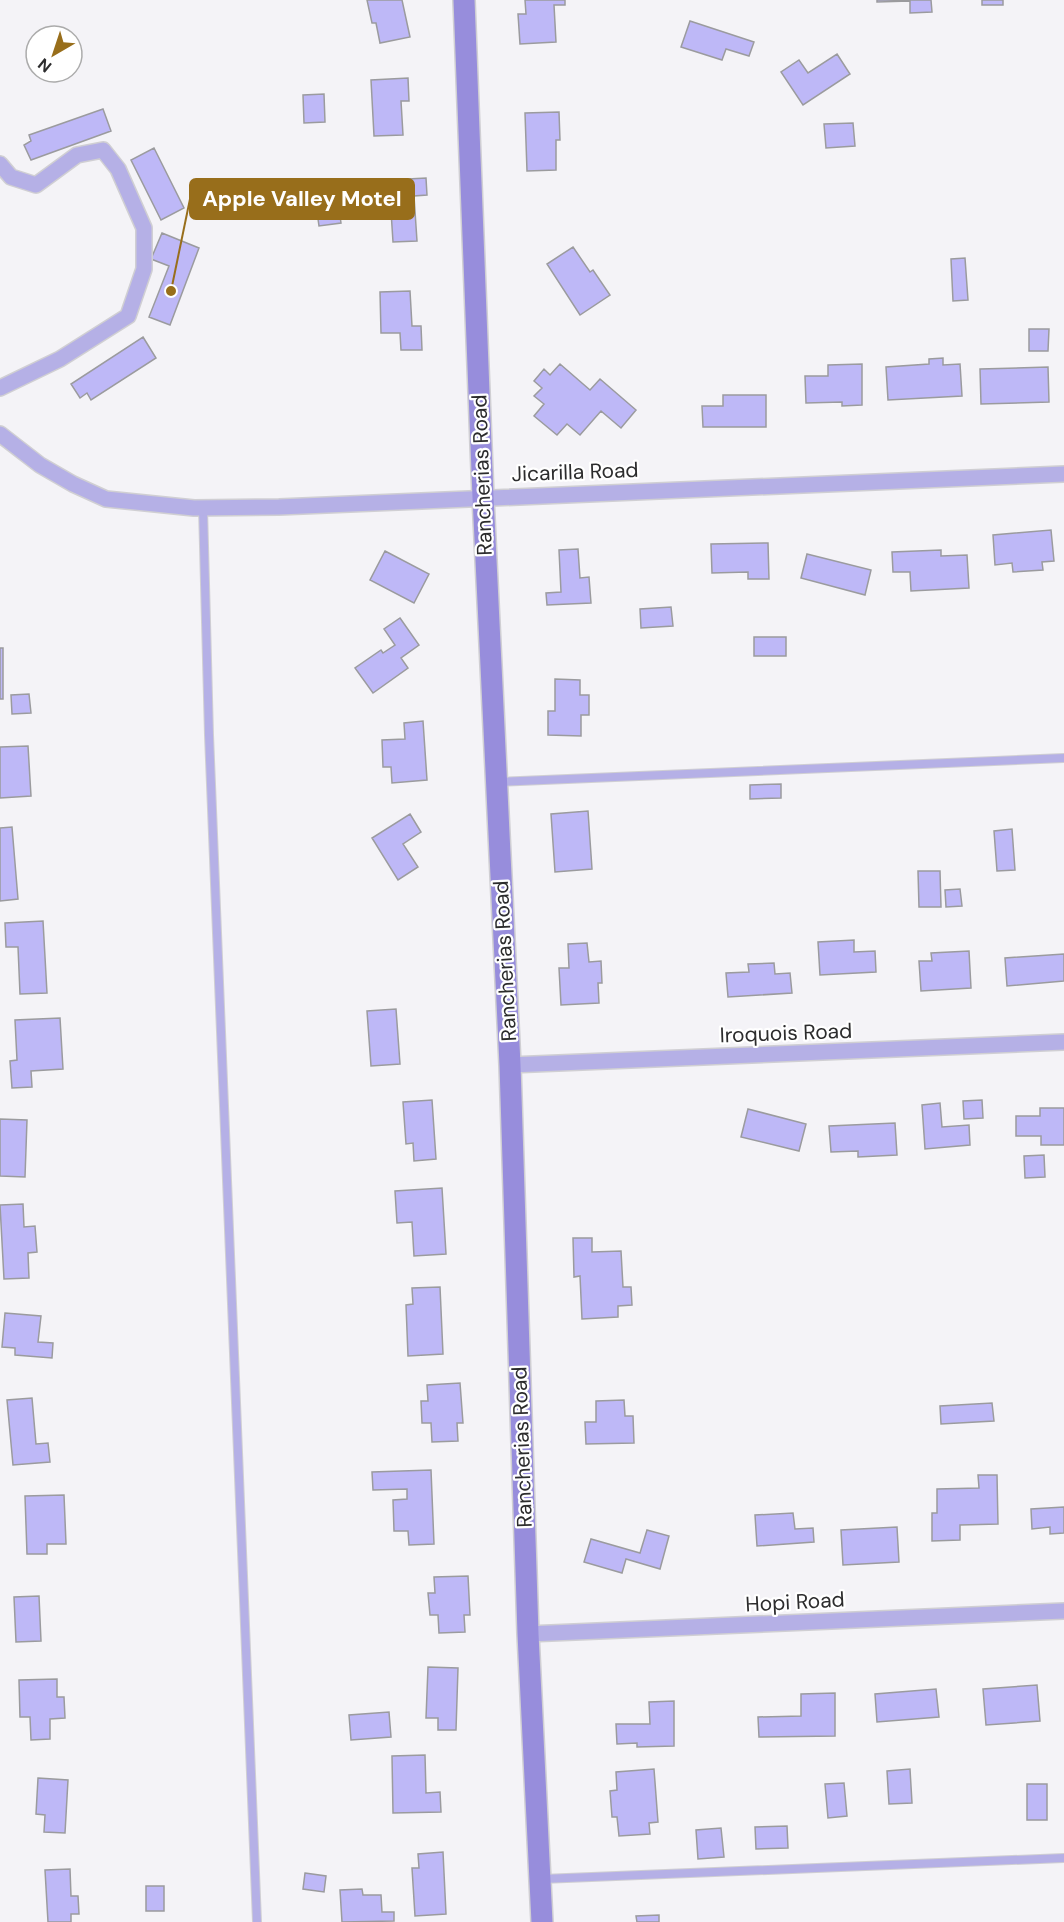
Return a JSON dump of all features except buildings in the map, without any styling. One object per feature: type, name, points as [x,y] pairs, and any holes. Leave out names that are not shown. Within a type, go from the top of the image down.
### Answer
[{"type":"street","name":"Rancherias Road","points":[[464,0],[483,497],[510,1065],[528,1634],[542,1922]]},
{"type":"street","points":[[0,164],[11,177],[36,184],[77,154],[103,150],[118,168],[144,228],[144,269],[128,316],[60,360],[0,388]]},
{"type":"street","name":"Jicarilla Road","points":[[0,434],[40,465],[106,499],[204,508],[279,507],[1064,474]]},
{"type":"street","name":"Iroquois Road","points":[[510,1065],[1064,1042]]},
{"type":"street","name":"Hopi Road","points":[[528,1634],[1064,1611]]},
{"type":"lane","points":[[204,508],[210,758],[257,1922]]},
{"type":"lane","points":[[496,782],[1064,758]]},
{"type":"lane","points":[[540,1879],[1064,1858]]},
{"type":"place","name":"Apple Valley Motel","points":[[171,291]]}]
